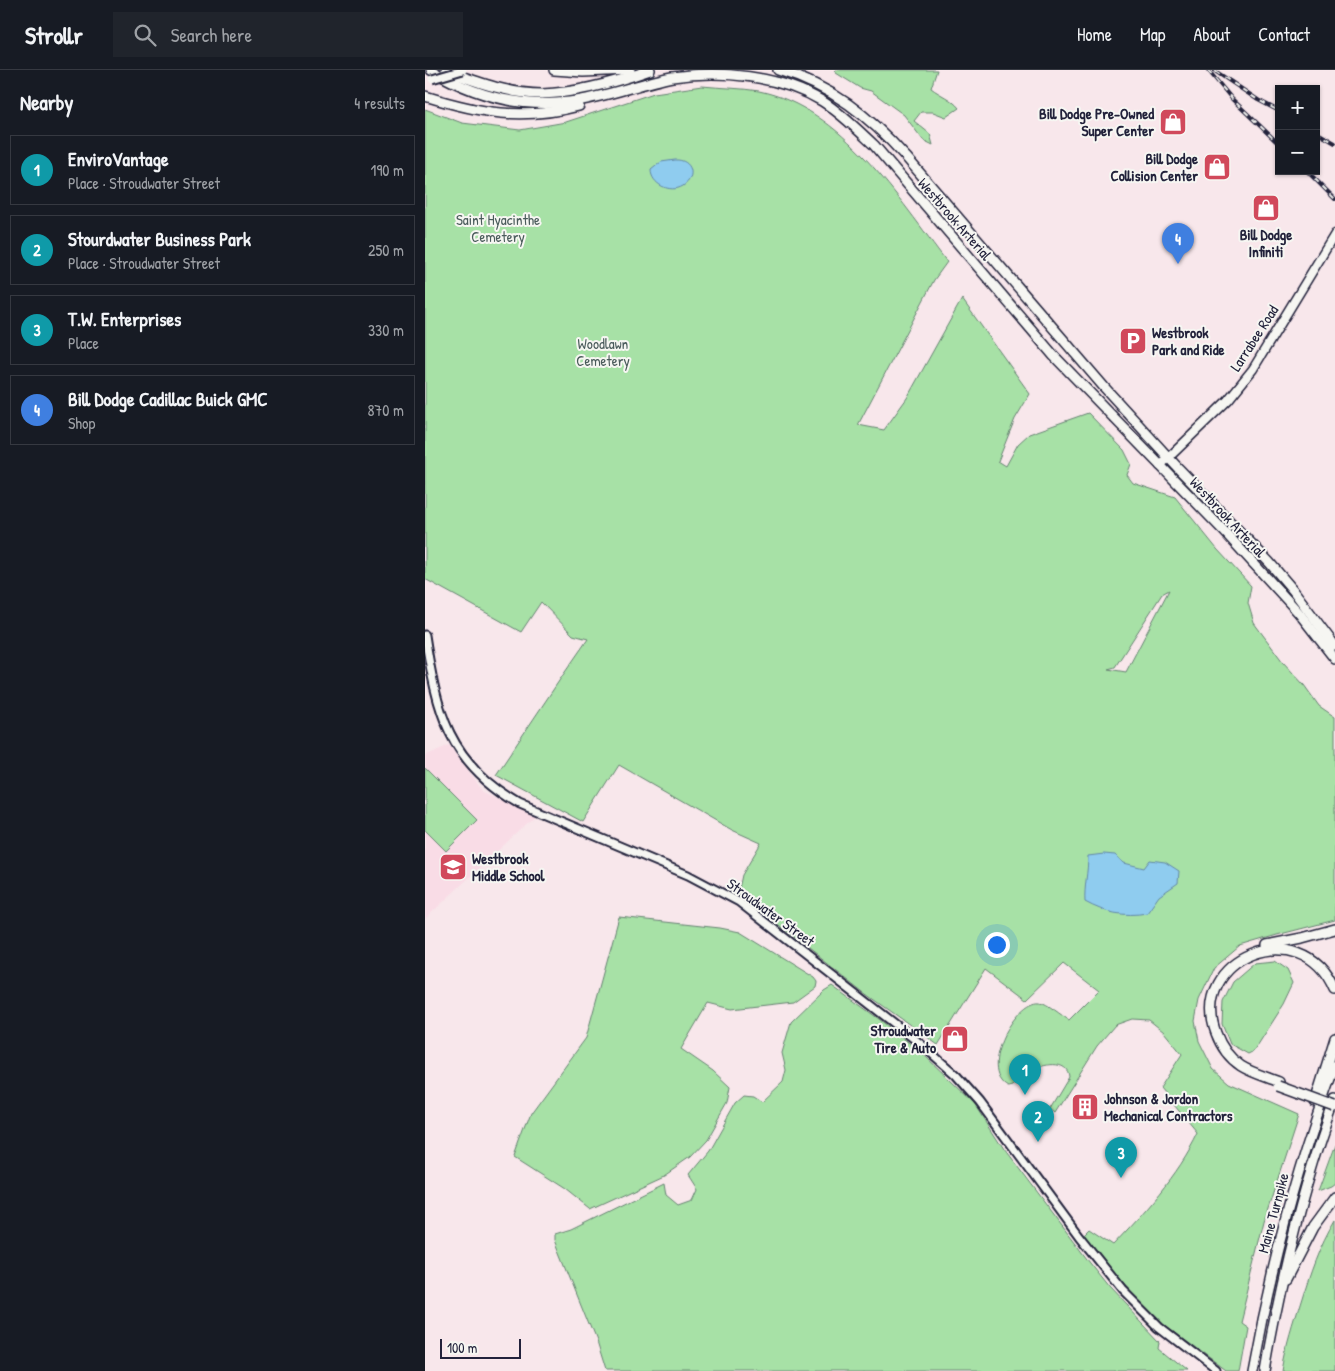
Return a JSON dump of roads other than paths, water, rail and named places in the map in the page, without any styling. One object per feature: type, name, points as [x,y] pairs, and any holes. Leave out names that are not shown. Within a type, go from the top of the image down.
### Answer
[{"type":"highway","points":[[446,70],[493,87],[540,94],[581,90],[651,70]]},
{"type":"highway","points":[[554,70],[593,72],[630,70]]},
{"type":"highway","name":"Westbrook Arterial","points":[[778,70],[803,78],[821,87],[860,111],[879,128],[1168,458],[1269,562],[1293,590],[1335,646]]},
{"type":"highway","name":"Westbrook Arterial","points":[[429,77],[451,82],[502,99],[539,104],[569,102],[673,77],[709,73],[727,74],[778,83],[811,95],[823,102],[847,119],[873,145],[1054,356],[1217,524],[1292,606],[1335,660]]},
{"type":"highway","points":[[426,95],[468,109],[519,114],[564,110],[589,103],[611,93]]},
{"type":"highway","points":[[1335,928],[1302,938],[1264,945],[1246,952],[1225,968],[1212,990],[1208,1009],[1214,1041],[1229,1062],[1239,1070],[1335,1101]]},
{"type":"highway","points":[[1335,990],[1326,973],[1312,960],[1295,951],[1282,949],[1262,950],[1250,954],[1233,965],[1221,980],[1214,998],[1212,1011],[1219,1042],[1231,1058],[1241,1066],[1335,1107]]},
{"type":"highway","points":[[1312,1127],[1310,1118],[1335,1038]]},
{"type":"highway","name":"Maine Turnpike","points":[[1252,1371],[1278,1242],[1312,1127],[1335,1065]]},
{"type":"highway","name":"Maine Turnpike","points":[[1265,1371],[1280,1291],[1300,1208],[1335,1101]]},
{"type":"highway","points":[[1280,1291],[1313,1227],[1335,1197]]},
{"type":"main road","points":[[429,77],[463,70]]},
{"type":"main road","name":"Larrabee Road","points":[[1160,466],[1228,400],[1253,369],[1335,234]]},
{"type":"main road","name":"Stroudwater Street","points":[[425,635],[433,681],[451,737],[464,757],[487,782],[520,804],[688,875],[739,902],[922,1045],[966,1086],[993,1118],[1095,1257],[1123,1291],[1155,1324],[1216,1371]]},
{"type":"water","points":[[681,160],[689,165],[691,169],[690,178],[683,186],[673,189],[667,188],[654,180],[651,170],[661,162]]},
{"type":"water","points":[[1115,855],[1124,863],[1144,868],[1150,860],[1165,862],[1179,871],[1178,883],[1159,896],[1147,913],[1123,914],[1100,909],[1085,902],[1085,891],[1088,856]]},
{"type":"railway","points":[[1208,70],[1232,99],[1275,140]]},
{"type":"railway","points":[[1215,71],[1258,100],[1275,109]]},
{"type":"railway","points":[[1320,134],[1335,143]]},
{"type":"railway","points":[[1311,175],[1335,199]]},
{"type":"place","name":"Bill Dodge Pre-Owned Super Center","points":[[1173,122]]},
{"type":"place","name":"Bill Dodge Collision Center","points":[[1217,167]]},
{"type":"place","name":"Bill Dodge Infiniti","points":[[1266,208]]},
{"type":"place","name":"Bill Dodge Cadillac Buick GMC","points":[[1178,264]]},
{"type":"place","name":"Westbrook Park and Ride","points":[[1133,341]]},
{"type":"place","name":"Westbrook Middle School","points":[[453,867]]},
{"type":"place","name":"Stroudwater Tire & Auto","points":[[955,1039]]},
{"type":"place","name":"EnviroVantage","points":[[1025,1095]]},
{"type":"place","name":"Johnson & Jordon Mechanical Contractors","points":[[1085,1107]]},
{"type":"place","name":"Stourdwater Business Park","points":[[1038,1142]]},
{"type":"place","name":"T.W. Enterprises","points":[[1121,1178]]},
{"type":"park label","name":"Saint Hyacinthe Cemetery","points":[[498,228]]},
{"type":"park label","name":"Woodlawn Cemetery","points":[[603,352]]}]
